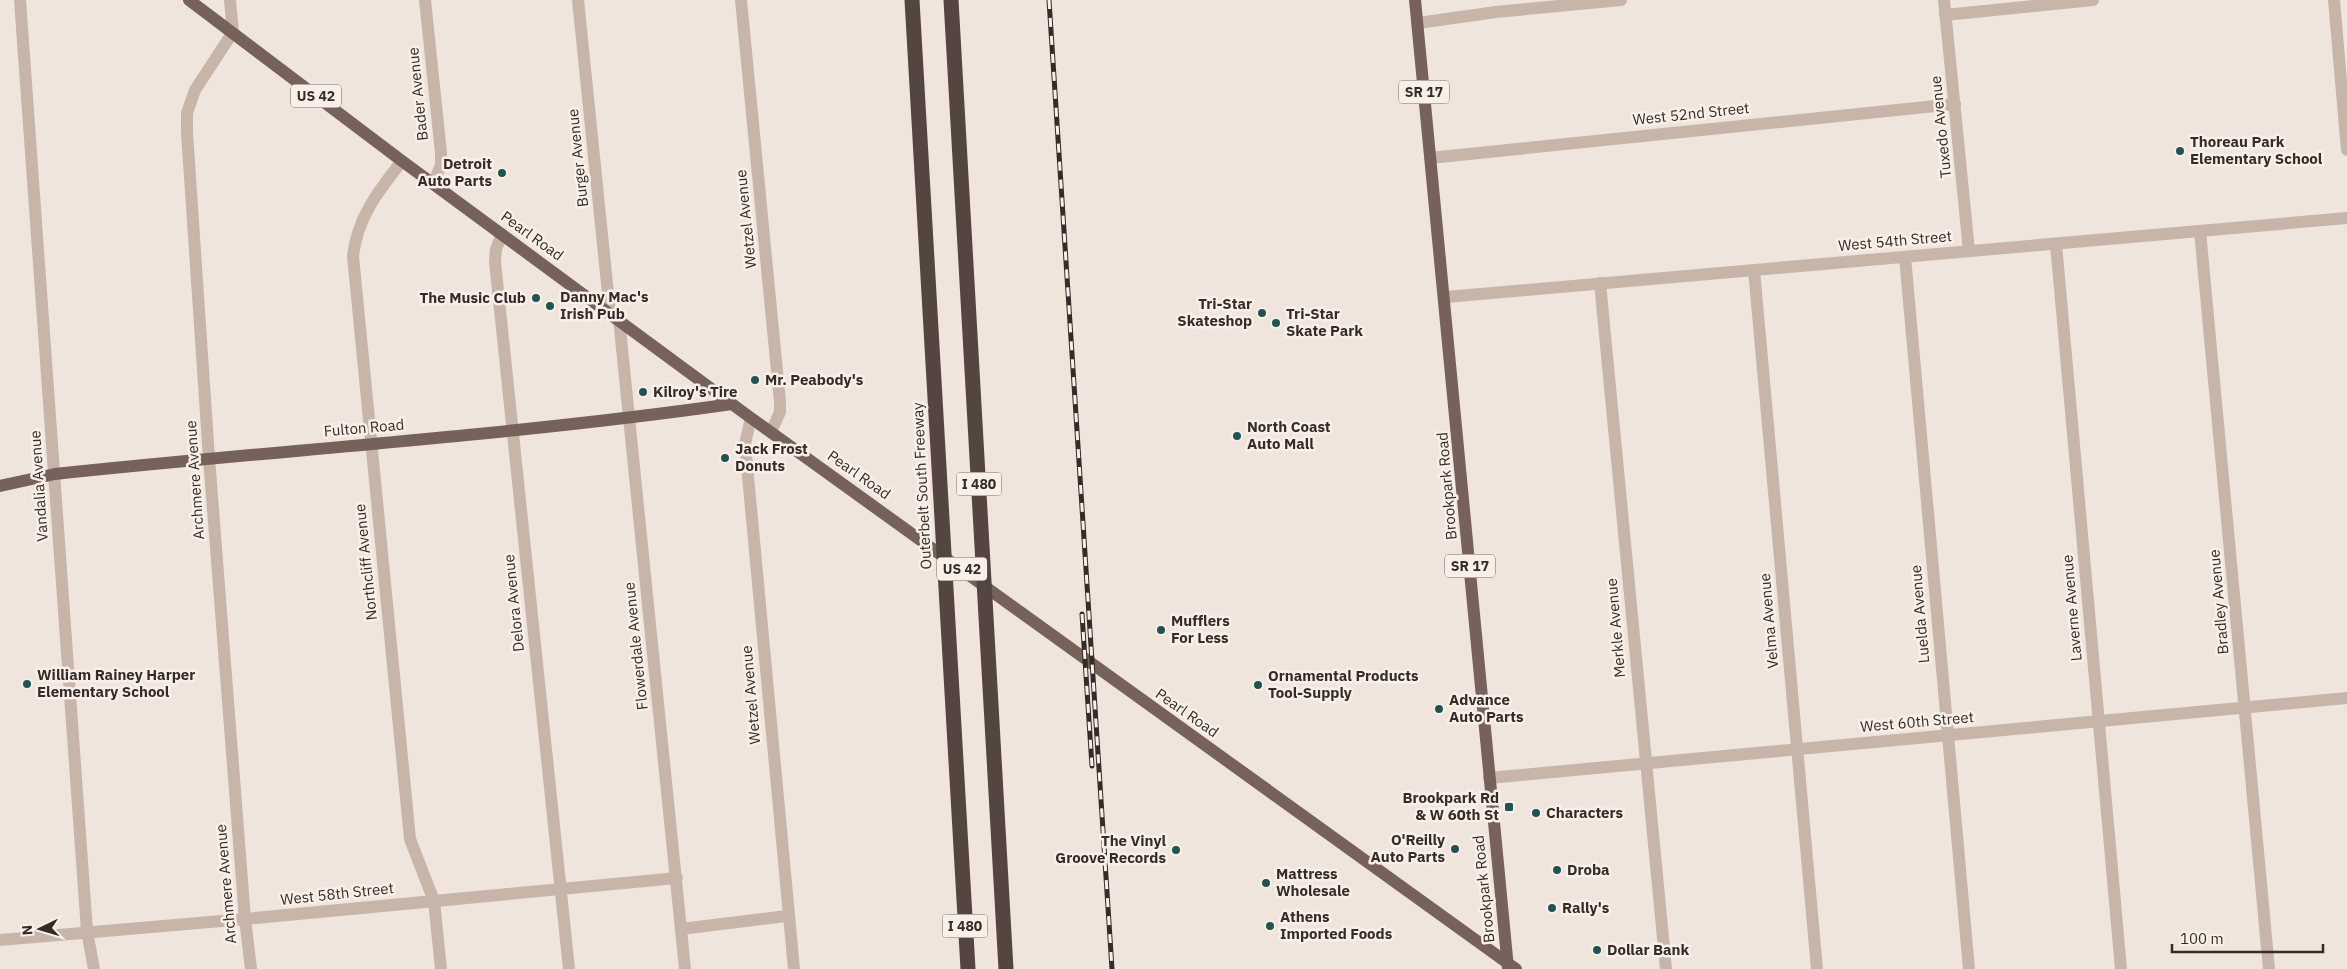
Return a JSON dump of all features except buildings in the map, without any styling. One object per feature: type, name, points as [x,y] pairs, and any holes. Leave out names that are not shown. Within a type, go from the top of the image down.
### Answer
[{"type":"highway","name":"Outerbelt South Freeway","points":[[912,0],[968,969]]},
{"type":"highway","name":"I 480","points":[[951,0],[1006,969]]},
{"type":"highway","points":[[960,969],[962,884]]},
{"type":"main road","name":"Pearl Road","points":[[189,0],[402,161],[751,418],[892,518],[1510,967]]},
{"type":"main road","name":"Brookpark Road","points":[[1416,0],[1430,158],[1446,297],[1490,778],[1510,967]]},
{"type":"main road","name":"Fulton Road","points":[[0,486],[55,474],[209,458],[512,431],[732,404]]},
{"type":"street","name":"Vandalia Avenue","points":[[20,0],[87,931],[94,969]]},
{"type":"street","points":[[230,0],[233,32]]},
{"type":"street","name":"Bader Avenue","points":[[425,0],[441,165],[434,184]]},
{"type":"street","name":"Burger Avenue","points":[[578,0],[614,316]]},
{"type":"street","name":"Wetzel Avenue","points":[[742,0],[780,402],[780,412],[771,432]]},
{"type":"street","points":[[1418,23],[1496,12],[1621,0]]},
{"type":"street","name":"Tuxedo Avenue","points":[[1944,0],[1969,250]]},
{"type":"street","points":[[1945,15],[2093,0]]},
{"type":"street","points":[[2334,0],[2347,150]]},
{"type":"street","name":"Archmere Avenue","points":[[233,32],[195,90],[187,112],[209,458],[250,969]]},
{"type":"street","name":"West 52nd Street","points":[[1430,158],[1955,104]]},
{"type":"street","name":"Northcliff Avenue","points":[[402,161],[368,207],[354,246],[354,256],[410,839],[434,901],[441,969]]},
{"type":"street","name":"West 54th Street","points":[[1446,297],[2347,218]]},
{"type":"street","name":"Bradley Avenue","points":[[2200,231],[2269,969]]},
{"type":"street","name":"Delora Avenue","points":[[502,234],[496,248],[495,262],[569,969]]},
{"type":"street","name":"Laverne Avenue","points":[[2056,244],[2121,969]]},
{"type":"street","name":"Luelda Avenue","points":[[1905,257],[1969,969]]},
{"type":"street","name":"Velma Avenue","points":[[1754,270],[1817,969]]},
{"type":"street","name":"Merkle Avenue","points":[[1600,284],[1666,969]]},
{"type":"street","name":"Flowerdale Avenue","points":[[614,316],[629,418],[685,969]]},
{"type":"street","name":"Wetzel Avenue","points":[[751,418],[745,444],[787,916],[794,969]]},
{"type":"street","name":"West 60th Street","points":[[1490,778],[1645,762],[2347,698]]},
{"type":"street","name":"West 58th Street","points":[[0,940],[677,878]]},
{"type":"street","points":[[681,929],[787,916]]},
{"type":"railway","points":[[1049,0],[1112,969]]},
{"type":"railway","points":[[1082,614],[1092,766]]},
{"type":"place","name":"Thoreau Park Elementary School","points":[[2180,151]]},
{"type":"place","name":"Detroit Auto Parts","points":[[502,173]]},
{"type":"place","name":"The Music Club","points":[[536,298]]},
{"type":"place","name":"Danny Mac's Irish Pub","points":[[550,306]]},
{"type":"place","name":"Tri-Star Skateshop","points":[[1262,313]]},
{"type":"place","name":"Tri-Star Skate Park","points":[[1276,323]]},
{"type":"place","name":"Mr. Peabody's","points":[[755,380]]},
{"type":"place","name":"Kilroy's Tire","points":[[643,392]]},
{"type":"place","name":"North Coast Auto Mall","points":[[1237,436]]},
{"type":"place","name":"Jack Frost Donuts","points":[[725,458]]},
{"type":"place","name":"Mufflers For Less","points":[[1161,630]]},
{"type":"place","name":"William Rainey Harper Elementary School","points":[[27,684]]},
{"type":"place","name":"Ornamental Products Tool-Supply","points":[[1258,685]]},
{"type":"place","name":"Advance Auto Parts","points":[[1439,709]]},
{"type":"place","name":"Brookpark Rd & W 60th St","points":[[1509,807]]},
{"type":"place","name":"Characters","points":[[1536,813]]},
{"type":"place","name":"O'Reilly Auto Parts","points":[[1455,849]]},
{"type":"place","name":"The Vinyl Groove Records","points":[[1176,850]]},
{"type":"place","name":"Droba","points":[[1557,870]]},
{"type":"place","name":"Mattress Wholesale","points":[[1266,883]]},
{"type":"place","name":"Rally's","points":[[1552,908]]},
{"type":"place","name":"Athens Imported Foods","points":[[1270,926]]},
{"type":"place","name":"Dollar Bank","points":[[1597,950]]}]
